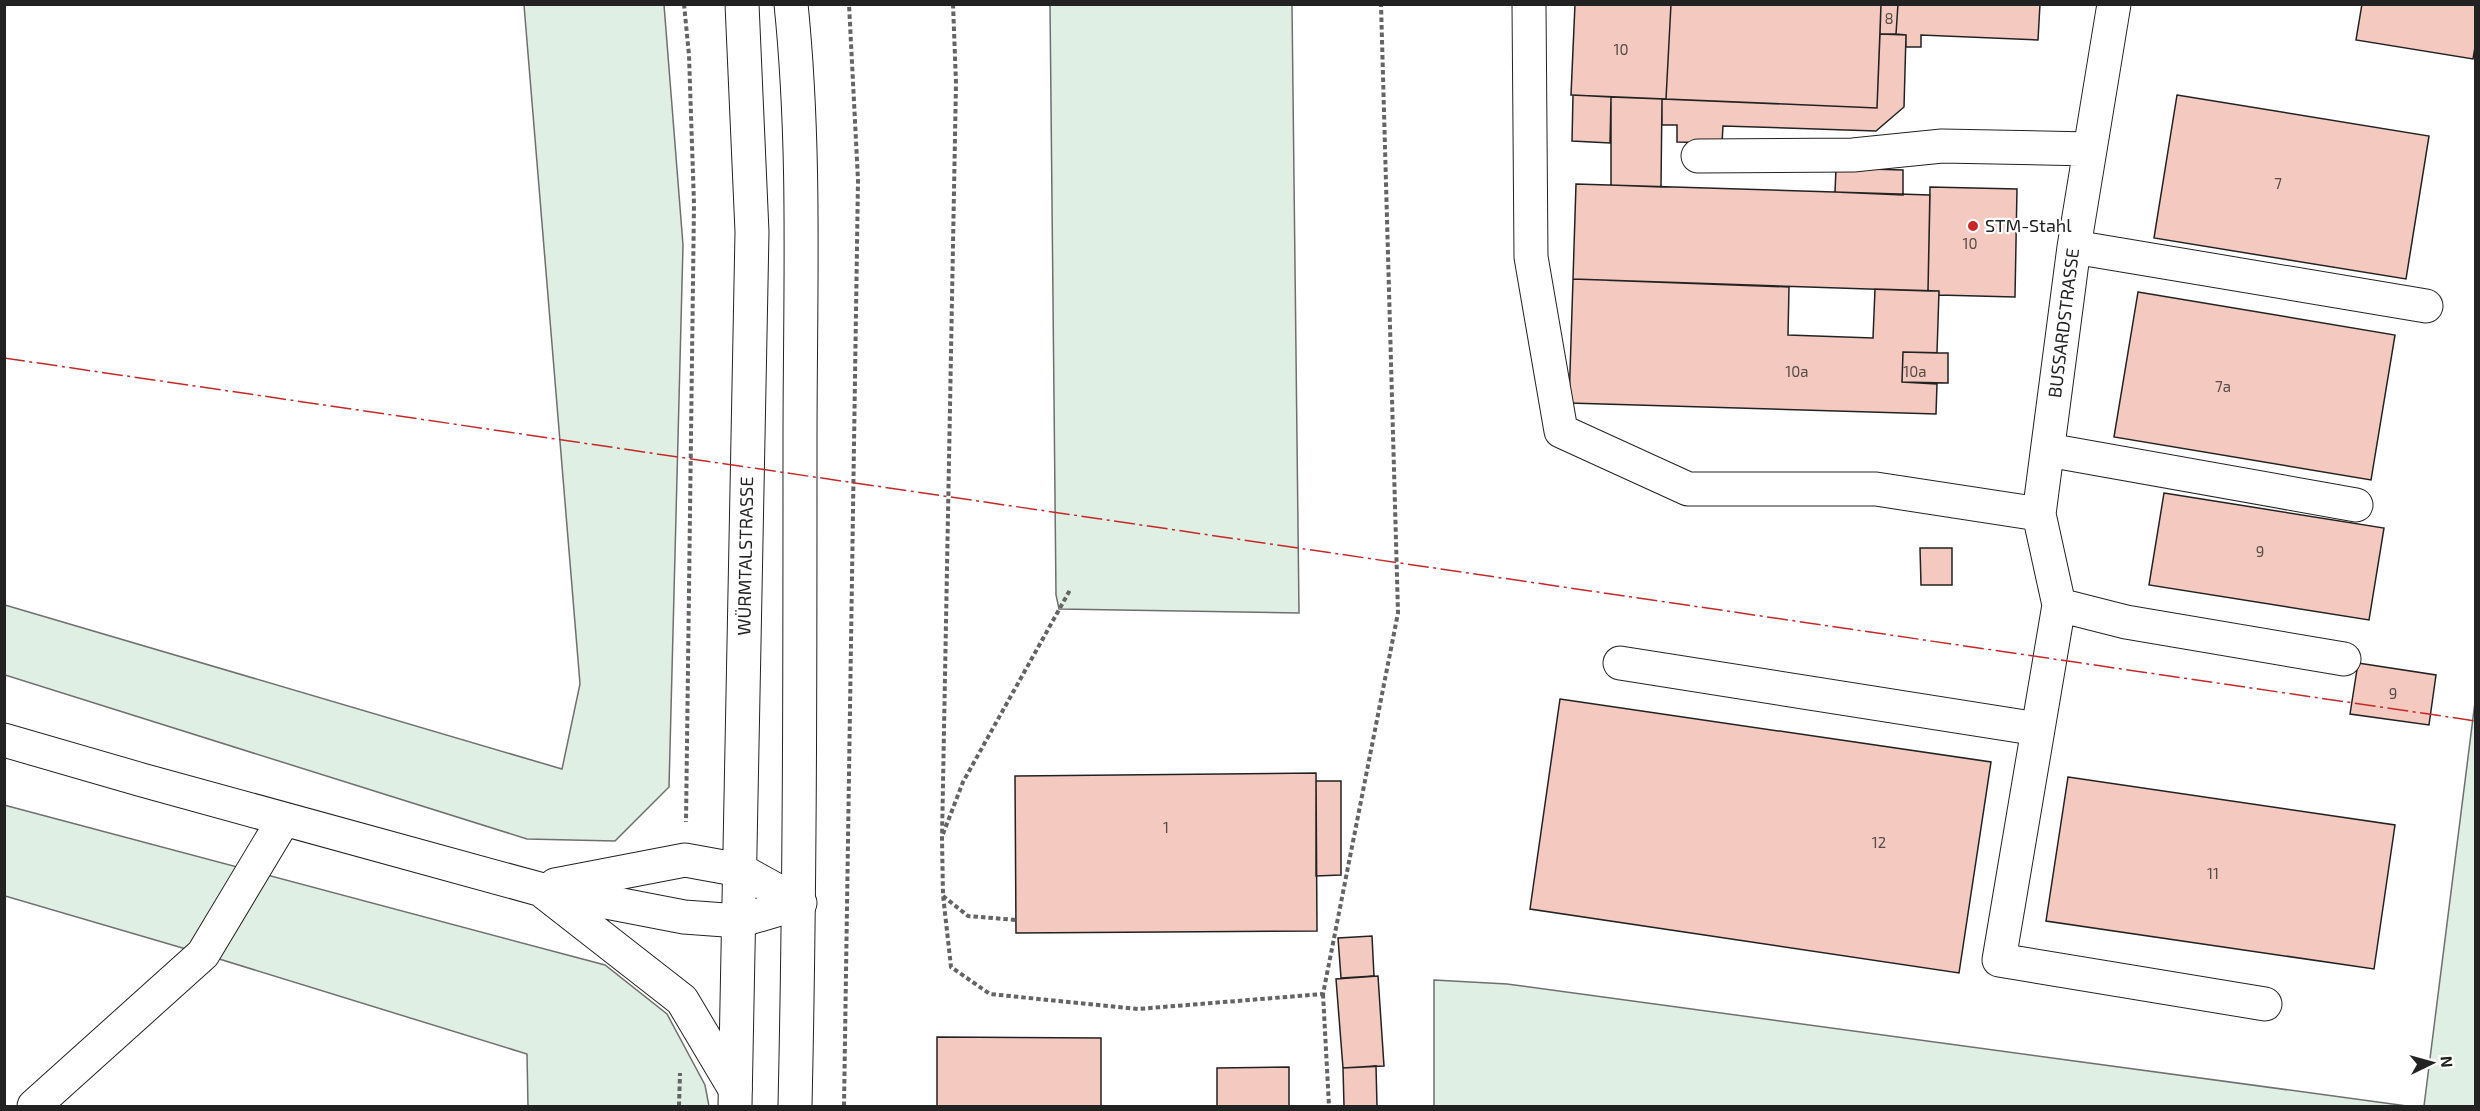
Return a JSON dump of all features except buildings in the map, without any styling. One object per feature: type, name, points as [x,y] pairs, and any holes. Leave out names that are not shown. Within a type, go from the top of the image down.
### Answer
[{"type":"main road","name":"WÜRMTALSTRASSE","points":[[735,1098],[753,232],[742,4]]},
{"type":"main road","points":[[791,4],[796,47],[802,203],[800,903],[795,1107]]},
{"type":"main road","points":[[1529,4],[1531,257],[1561,431],[1688,489],[1876,489],[2039,514]]},
{"type":"main road","name":"BUSSARDSTRASSE","points":[[2059,605],[2039,514],[2074,247],[2114,4]]},
{"type":"main road","points":[[1698,156],[1853,155],[1942,146],[2090,149]]},
{"type":"main road","points":[[2074,247],[2426,306]]},
{"type":"main road","points":[[2048,450],[2356,505]]},
{"type":"main road","points":[[2265,1004],[1999,960],[2059,605],[2126,622],[2344,659]]},
{"type":"main road","points":[[1620,663],[2038,729]]},
{"type":"main road","points":[[4,740],[539,889],[684,917],[739,921],[800,903]]},
{"type":"main road","points":[[34,1107],[203,954],[284,819]]},
{"type":"main road","points":[[539,889],[685,860],[740,870],[800,903]]},
{"type":"main road","points":[[539,889],[682,1000],[735,1098]]},
{"type":"path","points":[[684,4],[689,55],[694,204],[685,860]]},
{"type":"path","points":[[844,1107],[858,180],[849,4]]},
{"type":"path","points":[[953,4],[956,107],[942,838],[943,895],[951,967],[990,994],[1138,1009],[1323,994]]},
{"type":"path","points":[[1329,1107],[1323,994],[1398,613],[1381,4]]},
{"type":"path","points":[[942,838],[963,782],[1070,590]]},
{"type":"path","points":[[943,895],[968,916],[1016,920]]},
{"type":"path","points":[[679,1107],[680,1071]]},
{"type":"green space","points":[[524,5],[664,5],[683,245],[669,787],[615,841],[527,839],[5,675],[5,605],[562,769],[580,684]]},
{"type":"green space","points":[[1050,5],[1292,5],[1299,613],[1059,609],[1056,595]]},
{"type":"green space","points":[[2475,702],[2475,1106],[2424,1106]]},
{"type":"green space","points":[[4,805],[605,965],[667,1014],[705,1085],[709,1106],[528,1106],[527,1054],[203,954],[5,896]]},
{"type":"green space","points":[[1434,980],[1507,984],[2407,1106],[1434,1106]]},
{"type":"power","points":[[4,358],[2476,721]]},
{"type":"place","name":"STM-Stahl","points":[[1973,226]]}]
